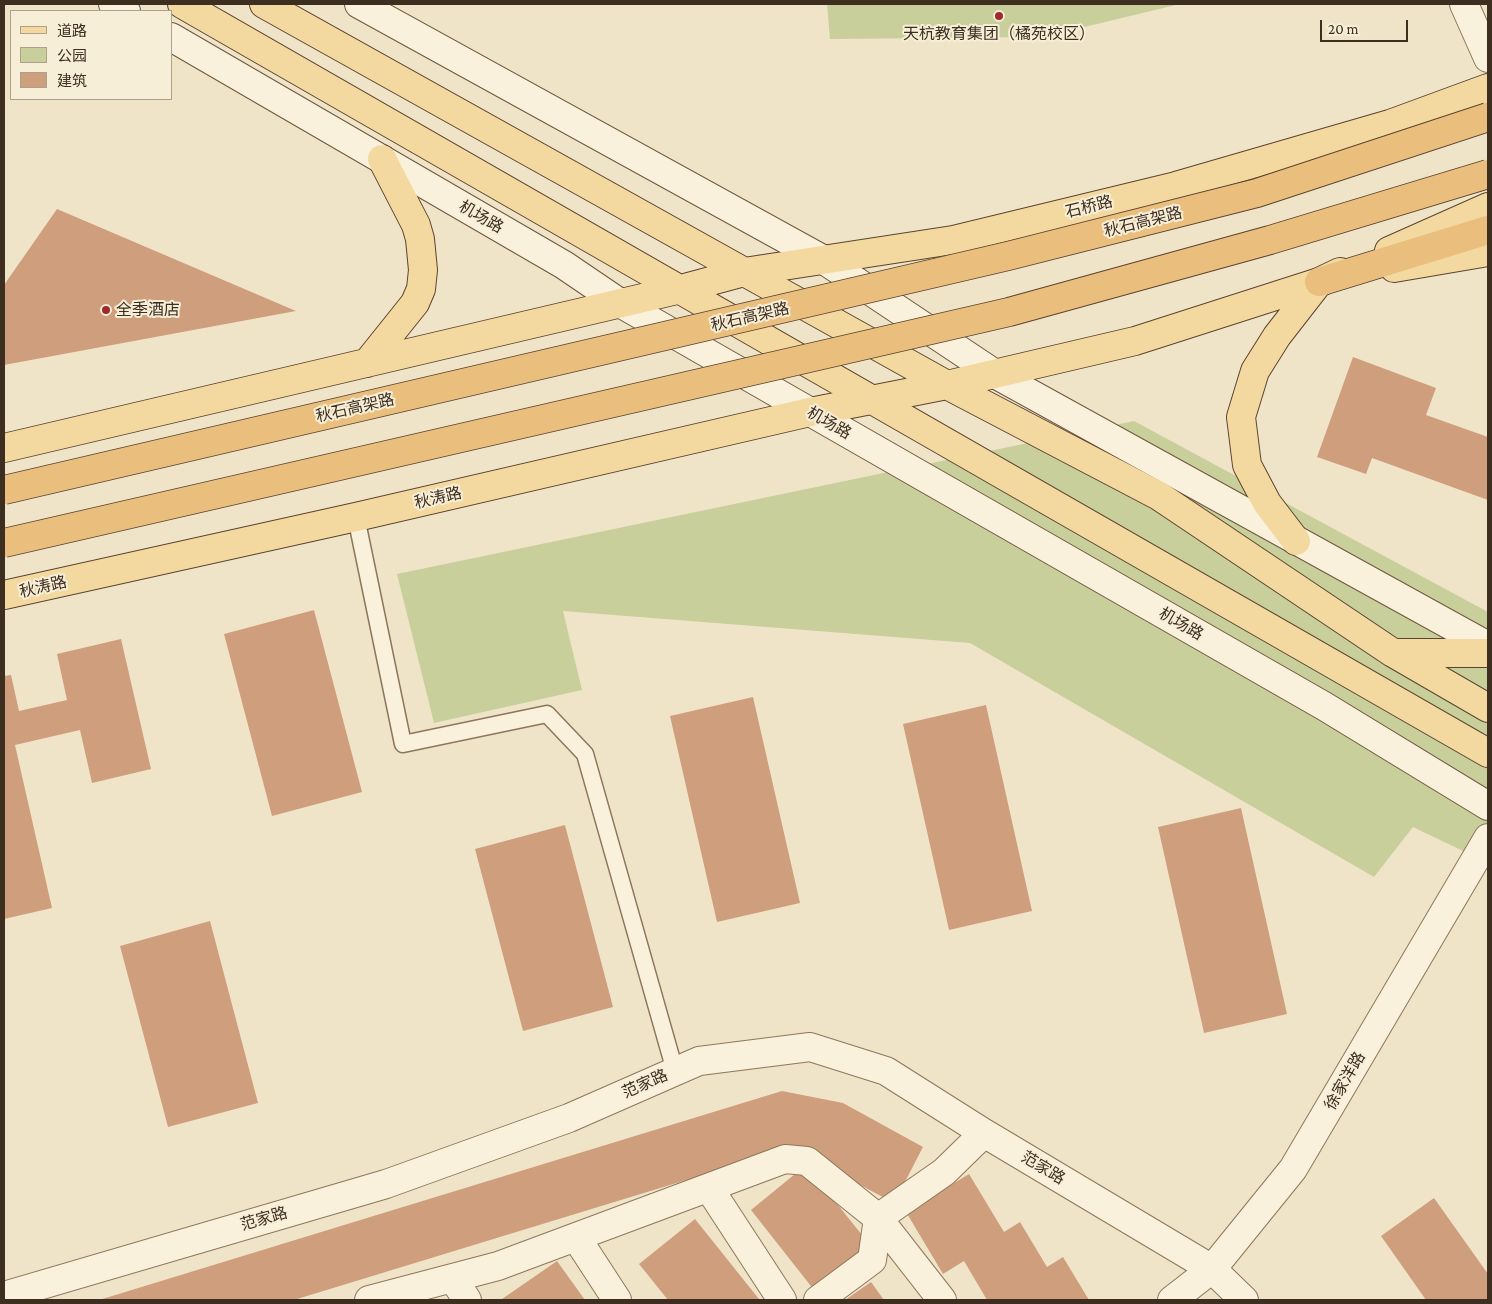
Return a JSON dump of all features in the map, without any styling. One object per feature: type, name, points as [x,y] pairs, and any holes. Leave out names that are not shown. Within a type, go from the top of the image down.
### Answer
[{"type":"highway","name":"秋石高架路","points":[[4,490],[1018,254],[1257,193],[1488,117]]},
{"type":"highway","points":[[4,543],[1009,312],[1270,240],[1488,174]]},
{"type":"highway","points":[[1319,282],[1488,230]]},
{"type":"main road","points":[[182,4],[1488,752]]},
{"type":"main road","points":[[264,4],[947,385],[1159,496],[1393,653],[1488,708]]},
{"type":"main road","name":"石桥路","points":[[681,289],[744,272],[952,240],[1176,186],[1390,124],[1488,88]]},
{"type":"main road","points":[[367,363],[415,303],[420,289],[423,270],[420,239],[416,225],[382,159]]},
{"type":"main road","points":[[872,400],[947,385],[1135,341],[1319,282],[1488,206]]},
{"type":"main road","points":[[1296,541],[1267,504],[1247,465],[1241,417],[1255,371],[1278,336],[1319,282],[1488,252]]},
{"type":"main road","points":[[4,448],[681,289]]},
{"type":"main road","name":"秋涛路","points":[[4,595],[356,517],[810,412],[872,400]]},
{"type":"main road","points":[[1393,653],[1488,653]]},
{"type":"street","points":[[113,4],[124,10]]},
{"type":"street","points":[[360,4],[824,260],[994,374],[1488,646]]},
{"type":"street","points":[[1464,4],[1488,58]]},
{"type":"street","name":"机场路","points":[[172,38],[564,265],[620,304],[1324,706],[1488,806]]},
{"type":"street","name":"徐家洋路","points":[[1172,1300],[1212,1269],[1294,1169],[1488,838]]},
{"type":"street","name":"范家路","points":[[4,1296],[386,1184],[568,1118],[699,1061],[810,1046],[886,1071],[984,1133],[1212,1269],[1244,1300]]},
{"type":"street","points":[[818,1300],[872,1260],[878,1218],[944,1172],[984,1133]]},
{"type":"street","points":[[369,1300],[498,1266],[785,1159],[807,1161],[878,1218],[942,1300]]},
{"type":"street","points":[[709,1188],[782,1300]]},
{"type":"street","points":[[576,1237],[617,1300]]},
{"type":"street","points":[[453,1278],[467,1300]]},
{"type":"lane","points":[[356,517],[403,744],[547,714],[585,754],[675,1071]]},
{"type":"green space","name":"天杭教育集团（橘苑校区）","points":[[827,4],[1180,4],[1043,37],[830,39]]},
{"type":"green space","points":[[1134,421],[1488,612],[1488,863],[1413,827],[1374,877],[970,643],[563,611],[582,690],[434,723],[397,574]]},
{"type":"building","points":[[57,209],[296,311],[4,365],[4,285]]},
{"type":"building","points":[[1353,357],[1436,388],[1426,415],[1488,437],[1488,500],[1372,458],[1366,474],[1317,457]]},
{"type":"building","points":[[314,610],[362,792],[272,816],[224,634]]},
{"type":"building","points":[[121,639],[151,769],[92,783],[80,730],[15,745],[52,908],[4,919],[4,676],[11,675],[19,711],[67,700],[57,654]]},
{"type":"building","points":[[753,697],[800,903],[717,922],[670,716]]},
{"type":"building","points":[[986,705],[1032,911],[949,930],[903,724]]},
{"type":"building","points":[[1241,808],[1287,1014],[1204,1033],[1158,827]]},
{"type":"building","points":[[565,825],[613,1007],[523,1031],[475,849]]},
{"type":"building","points":[[210,921],[258,1103],[168,1127],[120,946]]},
{"type":"building","points":[[782,1091],[843,1103],[923,1147],[894,1203],[791,1148],[294,1300],[99,1300]]},
{"type":"building","points":[[806,1165],[870,1245],[814,1290],[751,1210]]},
{"type":"building","points":[[969,1174],[1004,1232],[1020,1222],[1047,1267],[1063,1257],[1089,1300],[987,1300],[964,1261],[943,1274],[906,1212]]},
{"type":"building","points":[[1434,1198],[1488,1274],[1488,1300],[1426,1300],[1381,1236]]},
{"type":"building","points":[[695,1219],[759,1299],[668,1300],[639,1264]]},
{"type":"building","points":[[557,1261],[585,1300],[502,1299]]},
{"type":"building","points":[[871,1282],[884,1300],[845,1300]]},
{"type":"place","name":"天杭教育集团（橘苑校区）","points":[[999,16]]},
{"type":"place","name":"全季酒店","points":[[106,310]]}]
